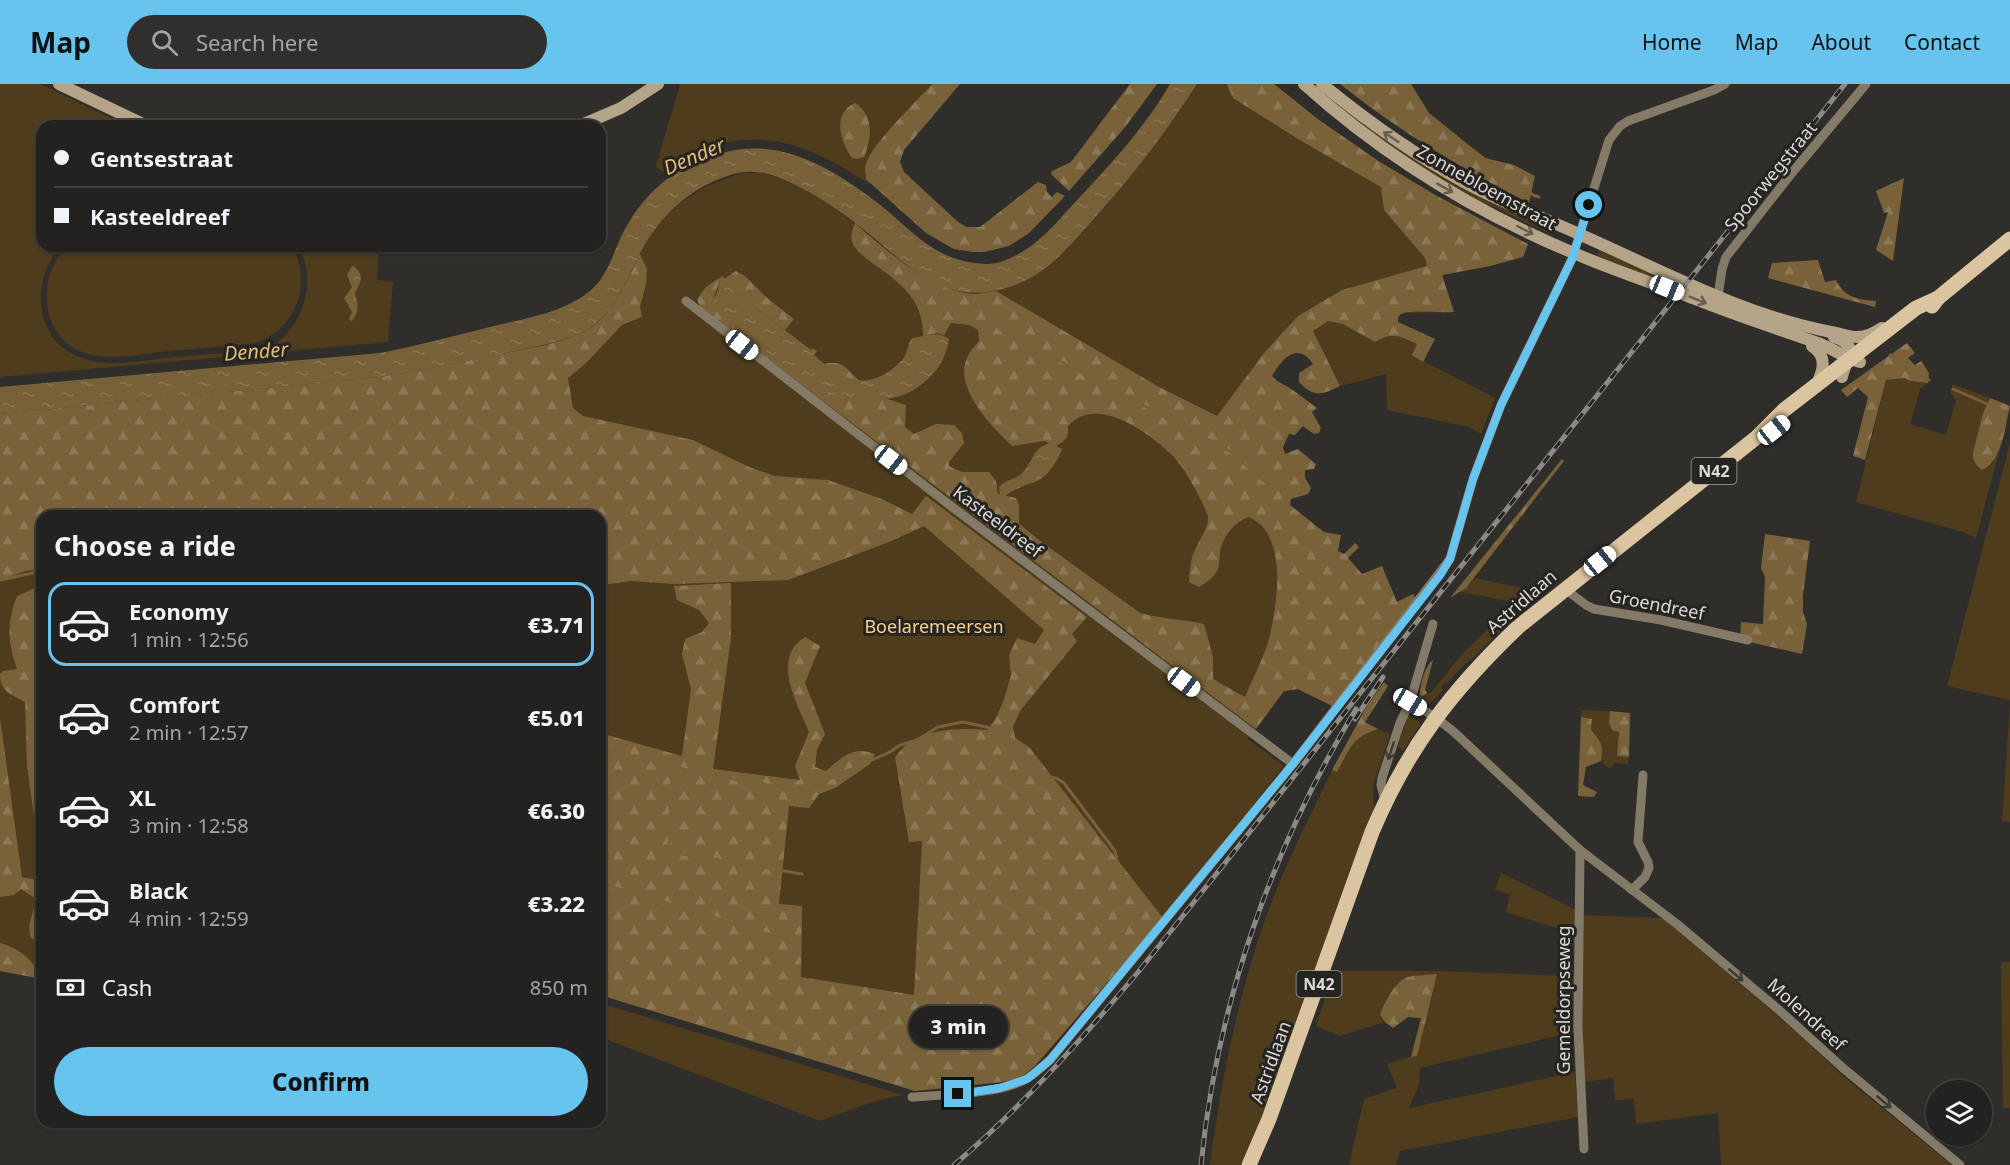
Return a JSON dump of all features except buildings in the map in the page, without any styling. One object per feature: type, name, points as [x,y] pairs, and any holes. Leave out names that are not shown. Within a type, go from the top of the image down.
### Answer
[{"type":"main road","points":[[59,84],[134,120]]},
{"type":"main road","points":[[593,120],[621,108],[658,84]]},
{"type":"main road","name":"Zonnebloemstraat","points":[[1304,84],[1379,146],[1426,177],[1477,206],[1574,253],[1814,342],[1851,359]]},
{"type":"main road","name":"Zonnebloemstraat","points":[[1322,84],[1382,131],[1463,182],[1748,310],[1822,331]]},
{"type":"main road","name":"Astridlaan","points":[[1757,437],[1774,430],[1842,377],[1851,359],[1930,308],[1938,298],[2010,239]]},
{"type":"main road","name":"Astridlaan","points":[[1249,1165],[1269,1119],[1385,801],[1435,717],[1484,660],[1518,627],[1757,437],[1784,410],[1817,384],[1916,308],[1938,298]]},
{"type":"main road","points":[[1822,331],[1856,337],[1867,335],[1875,333],[1907,309],[1916,308]]},
{"type":"main road","points":[[1822,331],[1844,342],[1851,359]]},
{"type":"main road","points":[[1806,340],[1820,352],[1823,359],[1822,372],[1817,384]]},
{"type":"street","points":[[912,1097],[1000,1088],[1027,1079],[1050,1060],[1293,764],[1441,574],[1450,559],[1473,479],[1501,405],[1574,253],[1609,140],[1620,126],[1628,121],[1725,84]]},
{"type":"street","name":"Spoorwegstraat","points":[[1718,297],[1726,257],[1866,84]]},
{"type":"street","name":"Kasteeldreef","points":[[686,301],[975,524],[1293,764]]},
{"type":"street","name":"Groendreef","points":[[1564,589],[1594,609],[1661,620],[1748,640]]},
{"type":"street","name":"Astridlaan","points":[[1385,801],[1382,777],[1400,723],[1410,702],[1433,624]]},
{"type":"street","points":[[1410,702],[1435,717]]},
{"type":"street","name":"Molendreef","points":[[1435,717],[1580,850],[1692,937],[1849,1073],[1960,1165]]},
{"type":"street","points":[[1632,890],[1645,878],[1649,868],[1638,842],[1643,775]]},
{"type":"street","name":"Gemeldorpseweg","points":[[1580,850],[1578,1027],[1584,1149]]},
{"type":"green space","points":[[0,84],[40,84],[115,120],[36,120],[36,252],[56,252],[45,272],[41,302],[43,317],[58,343],[71,353],[96,362],[122,363],[241,352],[274,344],[282,339],[295,324],[306,295],[306,269],[301,252],[379,252],[377,280],[393,282],[388,342],[0,377]]},
{"type":"green space","points":[[680,84],[932,84],[877,145],[867,180],[871,185],[814,153],[775,141],[755,139],[733,141],[705,149],[662,172],[656,166]]},
{"type":"green space","points":[[932,84],[960,84],[904,150],[900,162],[904,172],[957,221],[966,227],[980,227],[1038,182],[1046,185],[1047,192],[1052,197],[1057,192],[1065,196],[1028,234],[1009,246],[984,252],[954,249],[926,233],[867,180],[865,166],[872,152],[887,132]]},
{"type":"green space","points":[[1130,84],[1157,84],[1126,126],[1069,191],[1051,174],[1052,171],[1071,162]]},
{"type":"green space","name":"Boelaremeersen","points":[[1197,84],[1274,84],[1319,120],[1380,162],[1437,196],[1528,244],[1523,257],[1442,275],[1454,312],[1376,314],[1386,335],[1402,337],[1418,344],[1412,355],[1495,398],[1481,434],[1469,427],[1387,410],[1386,374],[1340,386],[1313,331],[1276,369],[1272,376],[1291,499],[1290,505],[1343,554],[1306,694],[1298,689],[1283,692],[1248,739],[1284,766],[1163,918],[1035,1066],[1002,1082],[915,1091],[606,997],[606,510],[36,510],[36,978],[0,971],[0,414],[477,358],[629,277],[653,230],[677,205],[705,187],[741,173],[760,173],[782,178],[804,189],[833,206],[871,237],[933,281],[1065,251],[1102,211],[1178,114]]},
{"type":"green space","points":[[1227,84],[1274,84],[1319,120],[1380,162],[1437,196],[1528,244],[1523,257],[1442,275],[1454,312],[1411,312],[1400,315],[1398,322],[1435,339],[1423,362],[1412,355],[1417,344],[1411,341],[1391,336],[1375,342],[1343,324],[1328,321],[1313,331],[1340,386],[1323,393],[1309,391],[1299,382],[1299,373],[1313,364],[1307,357],[1296,353],[1285,358],[1272,376],[1317,408],[1312,412],[1321,428],[1319,433],[1314,434],[1303,426],[1295,435],[1289,434],[1283,447],[1285,454],[1298,449],[1316,464],[1314,469],[1305,470],[1305,478],[1311,488],[1308,494],[1291,499],[1290,505],[1324,532],[1341,535],[1338,551],[1344,554],[1355,543],[1359,547],[1348,558],[1362,574],[1382,566],[1397,602],[1413,594],[1416,599],[1332,706],[1298,689],[1284,691],[1256,729],[711,316],[700,307],[697,299],[705,288],[716,280],[719,283],[714,296],[824,366],[826,363],[838,363],[844,366],[875,395],[906,405],[905,427],[914,434],[936,424],[954,425],[962,433],[964,443],[949,462],[949,466],[962,472],[989,472],[996,481],[998,494],[1016,498],[1019,505],[1019,524],[1140,613],[1204,624],[1213,657],[1213,679],[1245,697],[1267,646],[1276,600],[1277,566],[1274,551],[1261,525],[1249,517],[1239,522],[1224,540],[1218,569],[1213,576],[1199,587],[1189,582],[1192,558],[1205,530],[1208,517],[1192,483],[1174,457],[1138,428],[1108,415],[1094,414],[1080,417],[1068,426],[1066,438],[1056,446],[1044,441],[1012,446],[986,419],[966,384],[964,372],[966,361],[979,341],[978,330],[970,325],[951,323],[944,335],[937,333],[923,336],[920,313],[909,294],[894,279],[858,252],[851,237],[855,223],[912,269],[944,287],[977,294],[996,291],[1159,387],[1217,416],[1265,352],[1298,316],[1342,290],[1427,266],[1425,258],[1384,210],[1381,187],[1233,98]]},
{"type":"green space","points":[[1311,84],[1316,84],[1353,116],[1472,192],[1496,205],[1556,226],[1552,235],[1494,207],[1473,201],[1379,140]]},
{"type":"green space","points":[[1340,84],[1411,84],[1429,113],[1485,158],[1514,165],[1535,176],[1529,203],[1432,148],[1385,118]]},
{"type":"green space","points":[[855,103],[866,114],[870,127],[869,142],[864,157],[858,159],[852,158],[844,144],[840,128],[843,114]]},
{"type":"green space","points":[[1904,178],[1893,261],[1876,250],[1888,212],[1884,213],[1876,191]]},
{"type":"green space","points":[[1599,250],[1722,304],[1596,258]]},
{"type":"green space","points":[[63,252],[295,252],[301,275],[300,290],[297,304],[281,328],[269,337],[254,343],[125,356],[97,356],[71,346],[60,336],[51,321],[47,295],[51,272]]},
{"type":"green space","points":[[640,254],[647,269],[640,307],[642,317],[622,325],[586,363],[568,378],[573,408],[583,416],[693,440],[749,467],[775,476],[828,480],[882,499],[912,514],[926,496],[1087,617],[1072,634],[1077,641],[1020,711],[1013,727],[1015,738],[1029,747],[1163,918],[1035,1066],[1020,1078],[915,1091],[606,997],[606,735],[682,756],[691,689],[682,654],[685,639],[702,632],[709,623],[699,610],[677,600],[674,586],[731,583],[731,638],[713,769],[800,780],[795,766],[809,732],[794,696],[788,669],[789,657],[795,646],[805,637],[820,646],[805,683],[825,734],[817,750],[815,767],[826,771],[843,757],[854,752],[875,754],[870,764],[835,788],[819,794],[809,808],[789,806],[779,904],[802,906],[801,977],[914,995],[922,841],[909,842],[895,757],[909,742],[939,731],[987,730],[995,720],[1004,700],[1011,675],[1009,655],[1017,638],[1035,644],[1044,630],[924,526],[889,542],[788,580],[674,584],[632,581],[606,584],[606,510],[36,510],[36,570],[0,580],[0,414],[380,377],[546,345],[579,334],[597,323],[619,295]]},
{"type":"green space","points":[[1818,260],[1825,282],[1836,280],[1847,294],[1863,300],[1876,301],[1875,307],[1768,278],[1772,263]]},
{"type":"green space","points":[[736,271],[745,276],[767,298],[794,319],[785,330],[728,287],[724,279]]},
{"type":"green space","points":[[1907,343],[1915,353],[1908,358],[1915,365],[1921,361],[1929,373],[1928,383],[1910,381],[1905,378],[1886,380],[1865,460],[1853,456],[1868,397],[1858,388],[1847,397],[1841,390]]},
{"type":"green space","points":[[1905,378],[1910,381],[1928,383],[1920,389],[1910,424],[1946,435],[1956,401],[1950,392],[1953,384],[1990,398],[1983,413],[1973,452],[1992,464],[2001,445],[1976,538],[1963,532],[1856,502],[1886,380]]},
{"type":"green space","points":[[1990,398],[2010,406],[1999,451],[1995,459],[1982,470],[1975,462],[1973,452],[1983,413]]},
{"type":"green space","points":[[2010,443],[2010,700],[1947,686]]},
{"type":"green space","points":[[1562,459],[1564,461],[1466,588],[1450,598]]},
{"type":"green space","points":[[1765,534],[1810,541],[1803,595],[1803,612],[1807,624],[1802,654],[1740,640],[1741,622],[1763,624],[1765,577],[1761,568]]},
{"type":"green space","points":[[1474,578],[1532,590],[1536,596],[1446,684],[1444,683],[1441,688],[1443,690],[1429,704],[1420,698],[1431,693],[1461,655],[1516,602],[1459,592],[1466,588]]},
{"type":"green space","points":[[36,588],[36,832],[27,765],[25,702],[4,689],[0,680],[0,674],[3,671],[17,669],[12,650],[10,624],[17,596]]},
{"type":"green space","points":[[1433,660],[1425,690],[1427,693],[1420,698],[1423,677]]},
{"type":"green space","points":[[1384,682],[1388,686],[1365,722],[1378,729],[1357,740],[1337,772],[1332,770],[1367,706]]},
{"type":"green space","points":[[2010,704],[2010,822],[2002,821]]},
{"type":"green space","points":[[1582,710],[1610,711],[1609,724],[1619,732],[1617,756],[1629,757],[1628,764],[1615,763],[1610,769],[1601,761],[1591,730],[1592,719],[1581,717]]},
{"type":"green space","points":[[1610,711],[1630,713],[1629,757],[1617,756],[1619,732],[1612,730],[1609,723]]},
{"type":"green space","points":[[1410,716],[1419,721],[1420,725],[1403,751],[1398,747],[1407,717]]},
{"type":"green space","points":[[1581,717],[1592,719],[1591,730],[1602,747],[1601,761],[1586,767],[1583,785],[1597,792],[1594,797],[1578,796]]},
{"type":"green space","points":[[0,718],[22,877],[36,880],[36,899],[21,889],[14,895],[0,897]]},
{"type":"green space","points":[[1378,729],[1390,734],[1373,786],[1374,808],[1266,1108],[1240,1165],[1210,1165],[1219,1103],[1238,1010],[1272,901],[1332,770],[1337,771],[1357,740]]},
{"type":"green space","points":[[1501,873],[1576,910],[1575,934],[1506,912],[1510,894],[1495,890]]},
{"type":"green space","points":[[36,899],[36,941],[30,937],[29,926]]},
{"type":"green space","points":[[1582,915],[1664,918],[1802,1037],[1844,1077],[1952,1165],[1721,1165],[1718,1113],[1636,1124],[1634,1099],[1615,1100],[1613,1078],[1583,1082]]},
{"type":"green space","points":[[0,943],[26,956],[36,968],[36,978],[0,971]]},
{"type":"green space","points":[[2001,962],[2010,962],[2010,1108],[2003,1108]]},
{"type":"green space","points":[[1334,971],[1440,971],[1574,976],[1574,1032],[1420,1068],[1419,1085],[1409,1108],[1575,1072],[1578,1117],[1400,1151],[1396,1165],[1349,1165],[1364,1099],[1397,1088],[1387,1064],[1417,1055],[1437,974],[1407,979],[1394,988],[1380,1015],[1385,1022],[1340,1036],[1316,1026]]},
{"type":"green space","points":[[1437,974],[1417,1056],[1411,1057],[1421,1018],[1408,1017],[1393,1028],[1380,1015],[1391,993],[1403,979],[1411,976]]},
{"type":"green space","points":[[606,1005],[903,1095],[875,1101],[820,1121],[606,1039]]},
{"type":"water","name":"Dender","points":[[1170,84],[1197,84],[1158,141],[1129,178],[1066,250],[1030,278],[1000,290],[968,292],[946,288],[915,271],[848,217],[798,186],[768,174],[738,173],[694,192],[669,213],[649,238],[607,313],[590,328],[571,337],[501,354],[380,377],[0,414],[0,387],[380,353],[555,310],[580,298],[597,285],[628,223],[649,195],[661,184],[674,174],[705,159],[744,149],[786,152],[806,159],[862,191],[922,241],[946,255],[974,263],[999,262],[1025,250],[1053,227],[1127,144],[1161,100]]},
{"type":"water","points":[[352,266],[356,267],[361,277],[355,294],[357,311],[352,321],[349,319],[352,312],[344,298],[352,287],[347,275]]},
{"type":"water","points":[[723,276],[728,287],[811,350],[813,348],[817,351],[814,355],[825,365],[847,378],[869,380],[880,377],[905,357],[912,338],[931,334],[945,336],[949,339],[945,354],[939,366],[924,382],[906,394],[894,398],[866,400],[825,391],[801,379],[718,313],[715,301],[719,283],[716,280]]},
{"type":"water","points":[[1050,443],[1062,449],[1048,473],[1039,480],[1005,496],[1000,495],[999,487],[1021,474],[1037,451]]},
{"type":"waterway","points":[[1394,84],[1462,142],[1533,195],[1539,197]]},
{"type":"waterway","points":[[994,321],[998,328],[1231,452],[1269,485]]},
{"type":"waterway","points":[[1890,355],[1914,375],[1929,380]]},
{"type":"waterway","points":[[1953,389],[2003,411]]},
{"type":"waterway","points":[[453,510],[456,492]]},
{"type":"waterway","points":[[0,580],[36,572]]},
{"type":"waterway","points":[[606,749],[698,773],[807,789],[890,752],[900,745],[917,740],[938,727],[963,722],[991,728]]},
{"type":"waterway","points":[[998,730],[1017,744],[1046,777],[1056,778],[1064,783],[1115,851],[1123,876],[1142,905]]},
{"type":"waterway","points":[[672,774],[669,848],[671,852],[802,874]]},
{"type":"waterway","points":[[606,885],[781,938]]},
{"type":"railway","points":[[954,1165],[1050,1072],[1139,971],[1845,84]]},
{"type":"railway","points":[[1355,719],[1383,677]]},
{"type":"railway","points":[[1201,1165],[1220,1045],[1253,928],[1274,872],[1299,816],[1356,709]]},
{"type":"route","points":[[958,1094],[1000,1088],[1027,1079],[1050,1060],[1293,764],[1441,574],[1450,559],[1473,479],[1501,405],[1572,259],[1589,205]]}]
